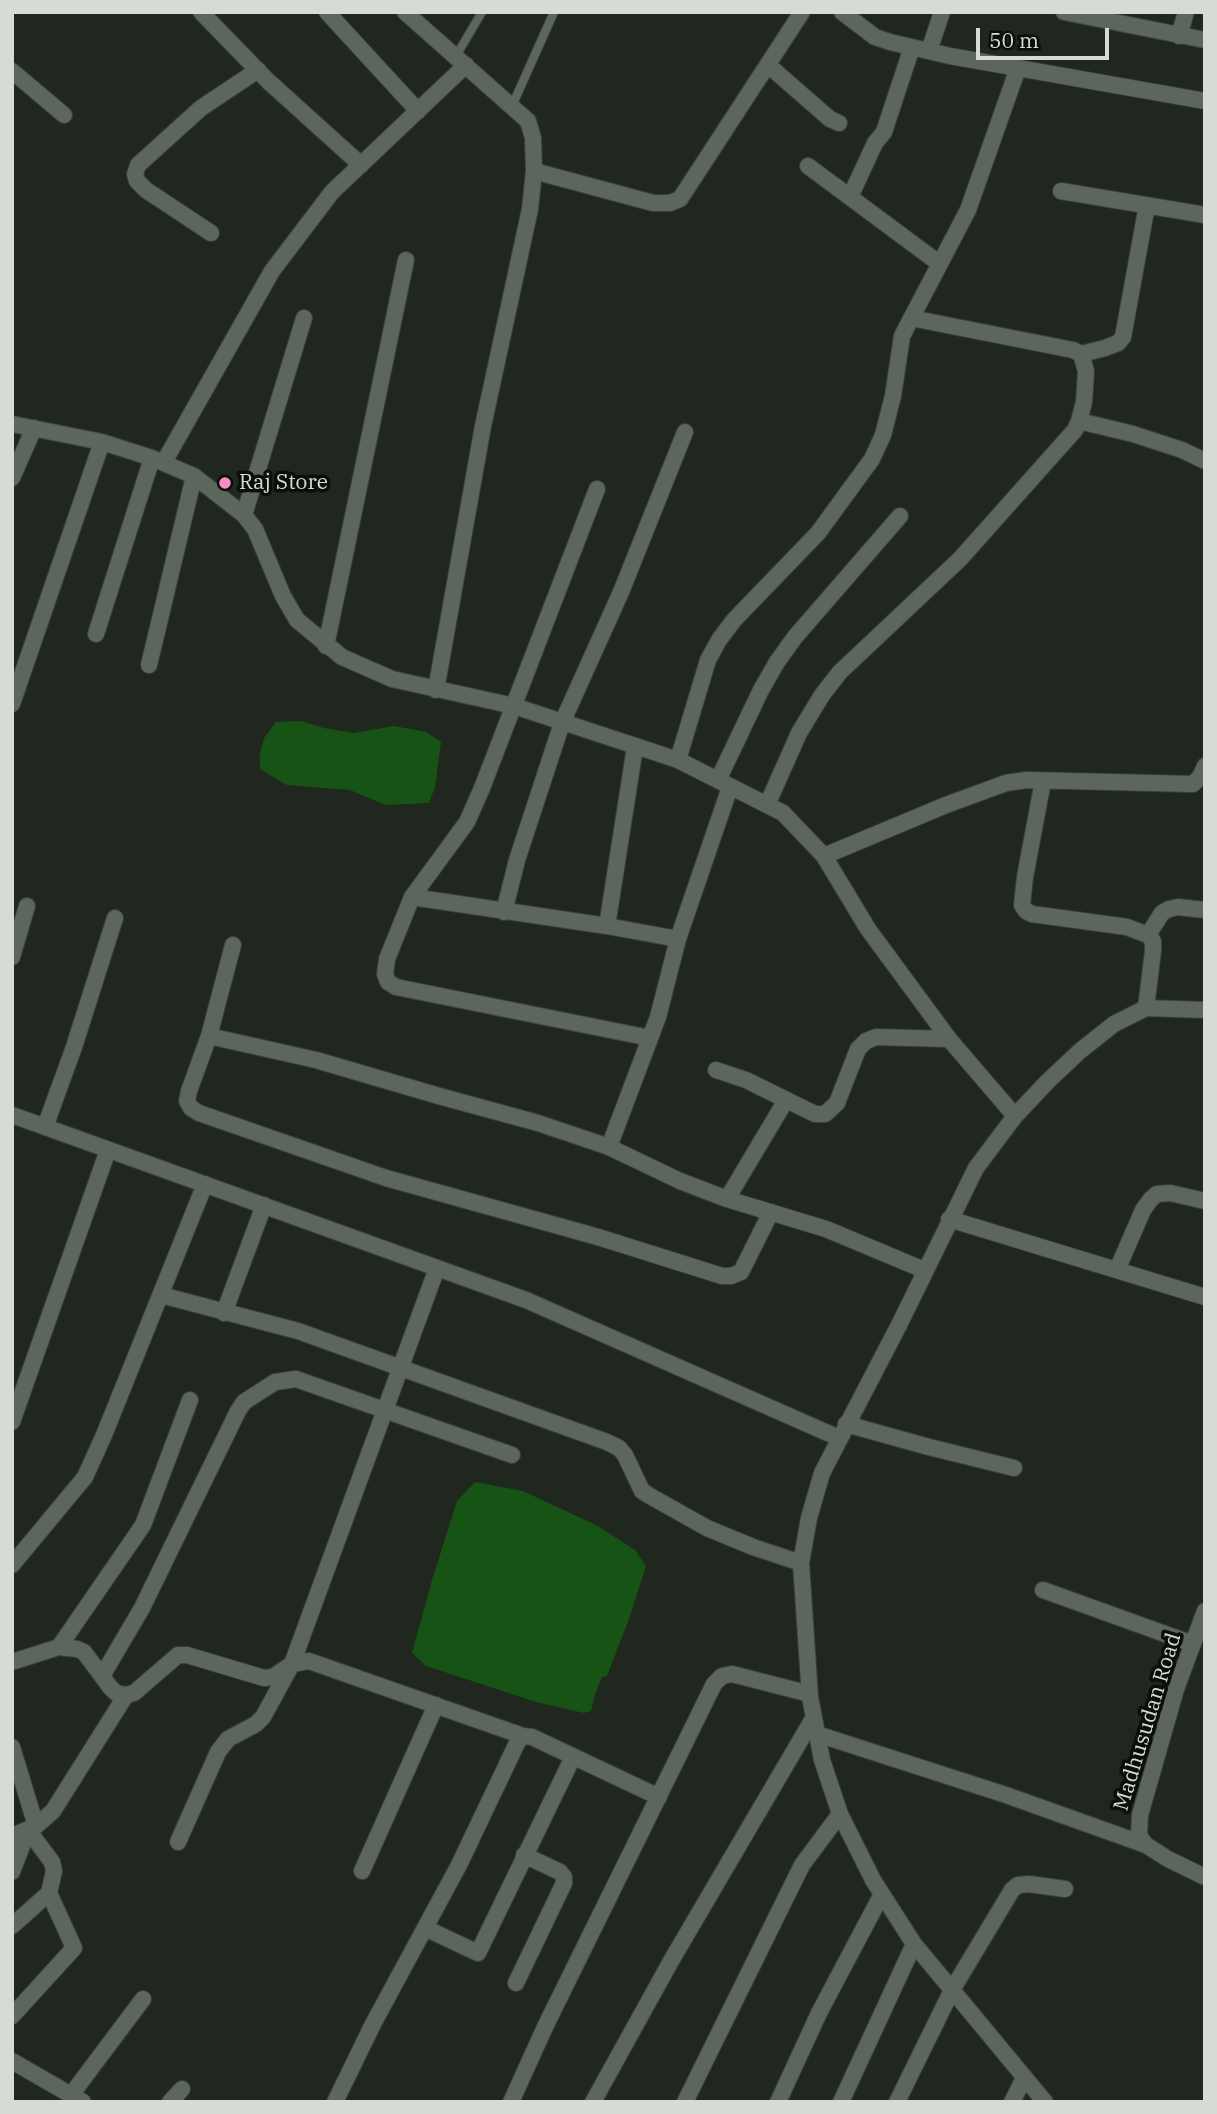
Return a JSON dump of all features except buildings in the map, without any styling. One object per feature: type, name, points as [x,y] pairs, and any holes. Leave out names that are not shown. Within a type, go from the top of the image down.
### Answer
[{"type":"street","points":[[201,12],[258,70],[361,165]]},
{"type":"street","points":[[327,12],[418,111]]},
{"type":"street","points":[[405,12],[528,121],[533,138],[534,170],[530,209],[482,426],[436,690]]},
{"type":"street","points":[[534,170],[653,203],[670,203],[680,199],[802,12]]},
{"type":"street","points":[[842,12],[860,19],[875,37],[912,47],[1205,101]]},
{"type":"street","points":[[929,51],[942,12]]},
{"type":"street","points":[[1064,12],[1205,40]]},
{"type":"street","points":[[1179,36],[1186,12]]},
{"type":"street","points":[[850,197],[875,143],[884,132],[912,47]]},
{"type":"street","points":[[96,634],[158,460],[272,271],[332,192],[418,111],[461,61]]},
{"type":"street","points":[[768,65],[830,119],[839,123]]},
{"type":"street","points":[[678,760],[708,660],[719,640],[734,620],[818,533],[872,459],[883,435],[893,396],[902,336],[968,210],[1018,68]]},
{"type":"street","points":[[211,233],[146,190],[137,181],[135,174],[138,166],[201,108],[258,70]]},
{"type":"street","points":[[12,71],[64,115]]},
{"type":"street","points":[[808,166],[940,264]]},
{"type":"street","points":[[1061,191],[1205,215]]},
{"type":"street","points":[[1081,354],[1118,343],[1123,337],[1147,205]]},
{"type":"street","points":[[326,646],[406,260]]},
{"type":"street","points":[[244,515],[304,318]]},
{"type":"street","points":[[767,806],[799,733],[822,695],[840,672],[960,559],[1075,430],[1079,421],[1084,402],[1086,371],[1081,354],[1073,349],[911,318]]},
{"type":"street","points":[[1079,421],[1182,450],[1205,461]]},
{"type":"street","points":[[12,424],[102,442],[158,460],[194,476],[244,515],[255,529],[283,596],[297,620],[342,657],[392,679],[514,706],[678,760],[783,813],[824,856],[868,929],[950,1039],[1015,1116]]},
{"type":"street","points":[[12,478],[34,428]]},
{"type":"street","points":[[504,912],[517,860],[562,723],[621,592],[685,432]]},
{"type":"street","points":[[12,704],[102,442]]},
{"type":"street","points":[[149,665],[194,476]]},
{"type":"street","points":[[597,489],[467,822],[412,897],[387,959],[385,974],[388,982],[396,987],[650,1038]]},
{"type":"street","points":[[609,1147],[658,1017],[724,784],[761,690],[795,637],[900,516]]},
{"type":"street","points":[[607,926],[635,747]]},
{"type":"street","points":[[824,856],[1006,783],[1043,780],[1193,784],[1205,766]]},
{"type":"street","points":[[1043,780],[1022,905],[1026,911],[1126,927],[1148,935],[1153,941],[1153,951],[1146,1008]]},
{"type":"street","points":[[412,897],[678,939]]},
{"type":"street","points":[[12,957],[27,906]]},
{"type":"street","points":[[1148,935],[1162,913],[1169,909],[1178,907],[1205,910]]},
{"type":"street","points":[[45,1127],[115,918]]},
{"type":"street","points":[[233,945],[209,1036],[189,1091],[187,1101],[191,1108],[212,1118],[386,1178],[597,1237],[722,1276],[741,1272],[771,1212]]},
{"type":"street","points":[[1045,2102],[914,1944],[882,1894],[840,1814],[822,1760],[810,1694],[801,1563],[809,1518],[822,1473],[976,1168],[1015,1116],[1080,1051],[1114,1024],[1146,1008],[1205,1010]]},
{"type":"street","points":[[209,1036],[316,1060],[538,1123],[609,1147],[680,1181],[727,1199],[826,1229],[924,1270]]},
{"type":"street","points":[[716,1070],[746,1080],[816,1114],[825,1114],[837,1103],[858,1049],[866,1041],[876,1037],[950,1039]]},
{"type":"street","points":[[727,1199],[786,1100]]},
{"type":"street","points":[[12,1115],[526,1300],[843,1431],[1014,1468]]},
{"type":"street","points":[[12,1422],[108,1150]]},
{"type":"street","points":[[12,1565],[85,1477],[205,1184]]},
{"type":"street","points":[[1117,1270],[1151,1199],[1157,1194],[1170,1193],[1205,1201]]},
{"type":"street","points":[[224,1312],[264,1205]]},
{"type":"street","points":[[949,1219],[1205,1297]]},
{"type":"street","points":[[178,1842],[218,1752],[228,1739],[256,1724],[263,1717],[292,1664],[437,1268]]},
{"type":"street","points":[[161,1295],[298,1331],[619,1448],[642,1491],[707,1528],[801,1563]]},
{"type":"street","points":[[102,1676],[142,1608],[244,1402],[275,1382],[296,1379],[512,1455]]},
{"type":"street","points":[[59,1647],[143,1525],[190,1400]]},
{"type":"street","points":[[1043,1590],[1193,1644]]},
{"type":"street","name":"Madhusudan Road","points":[[1146,1845],[1139,1836],[1139,1815],[1161,1737],[1205,1611]]},
{"type":"street","points":[[12,1662],[59,1647],[85,1652],[116,1693],[125,1695],[134,1693],[178,1654],[264,1678],[273,1677],[302,1660],[321,1664],[532,1737],[659,1797]]},
{"type":"street","points":[[511,2102],[545,2027],[714,1684],[722,1676],[732,1674],[810,1694]]},
{"type":"street","points":[[25,1831],[52,1811],[125,1695]]},
{"type":"street","points":[[362,1871],[436,1705]]},
{"type":"street","points":[[593,2102],[671,1961],[814,1717]]},
{"type":"street","points":[[817,1734],[1006,1795],[1146,1845],[1205,1877]]},
{"type":"street","points":[[335,2102],[518,1741],[523,1736]]},
{"type":"street","points":[[12,1747],[25,1831],[12,1872]]},
{"type":"street","points":[[425,1928],[478,1953],[573,1757]]},
{"type":"street","points":[[685,2102],[802,1865],[840,1814]]},
{"type":"street","points":[[12,1926],[49,1893],[54,1871],[52,1862],[25,1831]]},
{"type":"street","points":[[516,1983],[564,1883],[559,1872],[524,1855]]},
{"type":"street","points":[[897,2102],[952,1990],[1012,1890],[1018,1885],[1028,1884],[1065,1889]]},
{"type":"street","points":[[12,2017],[74,1948],[49,1893]]},
{"type":"street","points":[[778,2102],[819,2013],[882,1894]]},
{"type":"street","points":[[841,2102],[914,1944]]},
{"type":"street","points":[[12,2061],[77,2098],[143,1999]]},
{"type":"street","points":[[1012,2102],[1024,2078]]},
{"type":"street","points":[[170,2102],[182,2089]]},
{"type":"lane","points":[[461,61],[482,12]]},
{"type":"lane","points":[[512,106],[554,12]]},
{"type":"shaded area","points":[[301,721],[353,733],[394,726],[426,732],[441,742],[435,787],[429,803],[386,805],[350,790],[287,785],[260,769],[264,738],[276,722]]},
{"type":"shaded area","points":[[475,1482],[523,1491],[598,1526],[635,1550],[646,1566],[629,1619],[607,1676],[602,1677],[591,1711],[584,1713],[536,1702],[426,1666],[412,1653],[457,1501]]},
{"type":"place","name":"Raj Store","points":[[225,483]]}]
